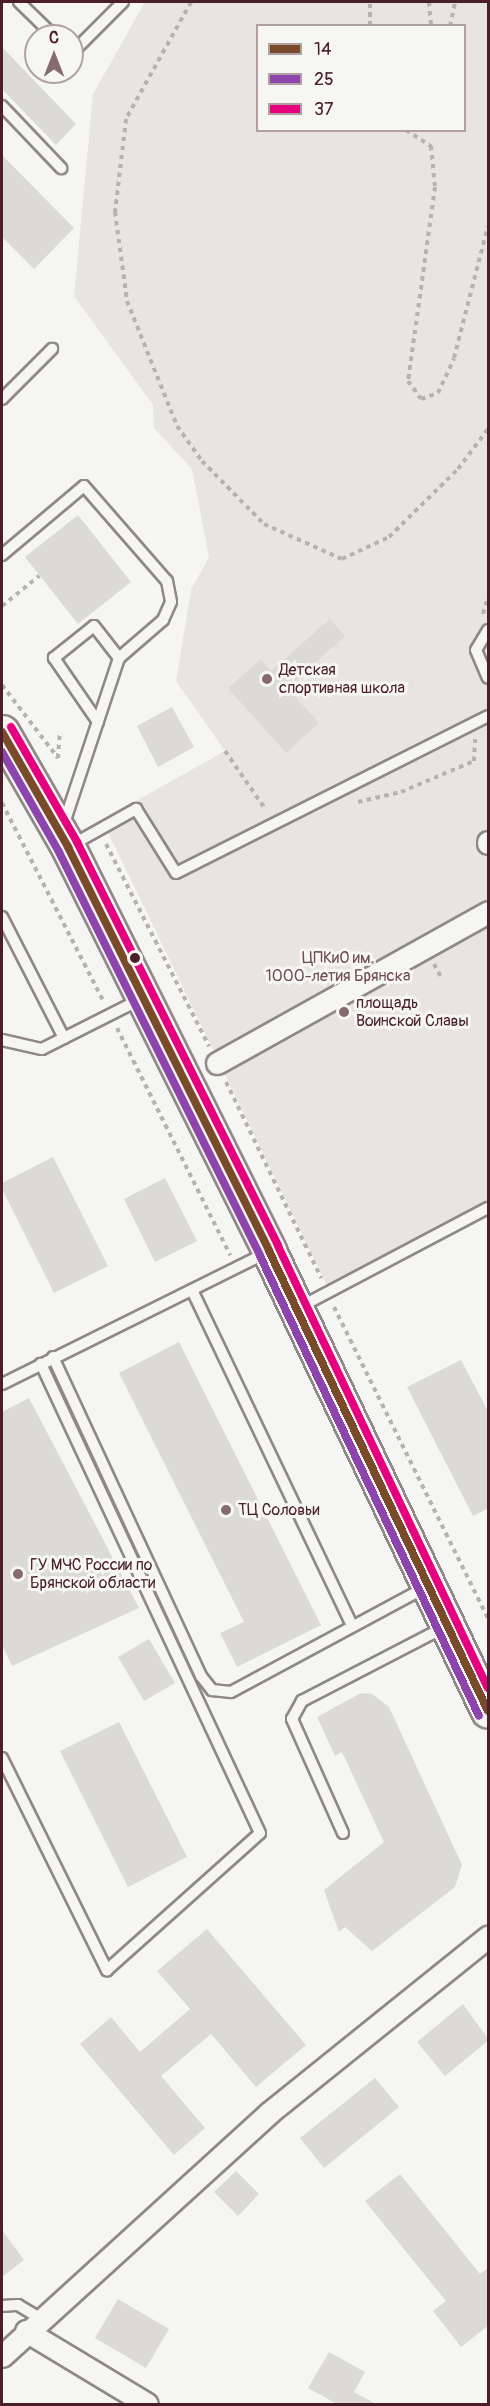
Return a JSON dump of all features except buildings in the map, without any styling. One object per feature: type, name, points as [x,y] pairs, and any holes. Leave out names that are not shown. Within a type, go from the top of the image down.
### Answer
[{"type":"main road","points":[[2,732],[64,840],[269,1251],[427,1587],[489,1711]]},
{"type":"street","points":[[217,1063],[489,912]]},
{"type":"street","points":[[2,2356],[33,2324],[270,2112],[489,1937]]},
{"type":"street","points":[[33,2324],[147,2404]]},
{"type":"lane","points":[[20,2],[42,24]]},
{"type":"lane","points":[[84,41],[123,2]]},
{"type":"lane","points":[[2,106],[61,168]]},
{"type":"lane","points":[[2,399],[52,350]]},
{"type":"lane","points":[[2,555],[84,486],[167,581],[171,602],[163,620],[119,658],[64,840]]},
{"type":"lane","points":[[98,722],[54,658],[94,626],[119,658]]},
{"type":"lane","points":[[489,630],[476,650],[489,678]]},
{"type":"lane","points":[[64,840],[99,830],[136,809],[177,873],[489,716]]},
{"type":"lane","points":[[2,917],[64,1038]]},
{"type":"lane","points":[[2,1040],[42,1049],[142,998]]},
{"type":"lane","points":[[297,1309],[489,1208]]},
{"type":"lane","points":[[2,1384],[237,1269],[269,1251]]},
{"type":"lane","points":[[192,1290],[352,1626]]},
{"type":"lane","points":[[54,1357],[201,1676],[212,1690],[231,1692],[427,1587]]},
{"type":"lane","points":[[2,1758],[107,1970],[260,1833],[41,1364]]},
{"type":"lane","points":[[343,1833],[292,1719],[302,1701],[446,1626]]},
{"type":"lane","points":[[2,2306],[18,2305],[33,2324]]},
{"type":"path","points":[[191,2],[126,119],[115,212],[127,301],[177,426],[202,461],[264,524],[342,560],[389,537],[458,468],[489,429]]},
{"type":"path","points":[[370,2],[370,24]]},
{"type":"path","points":[[429,2],[431,24]]},
{"type":"path","points":[[450,24],[456,2]]},
{"type":"path","points":[[409,132],[431,146],[435,187],[408,381],[421,399],[438,393],[454,358],[489,226]]},
{"type":"path","points":[[2,606],[39,576]]},
{"type":"path","points":[[2,685],[58,758],[60,730]]},
{"type":"path","points":[[2,804],[237,1269]]},
{"type":"path","points":[[99,830],[217,1063],[489,1619]]},
{"type":"green space","name":"ЦПКиО им. 1000-летия Брянска","points":[[145,2],[488,2],[488,1214],[331,1294],[102,820],[225,751],[176,681],[191,590],[209,557],[192,469],[154,428],[153,405],[74,296],[93,94]]},
{"type":"transit line","name":"37","points":[[11,727],[77,842],[278,1246],[488,1688]]},
{"type":"transit line","name":"14","points":[[2,732],[68,847],[269,1251],[488,1711]]},
{"type":"transit line","name":"25","points":[[2,752],[59,852],[260,1256],[479,1716]]},
{"type":"place","name":"Детская спортивная школа","points":[[267,679]]},
{"type":"place","name":"площадь Воинской Славы","points":[[344,1012]]},
{"type":"place","name":"ТЦ Соловьи","points":[[226,1510]]},
{"type":"place","name":"ГУ МЧС России по Брянской области","points":[[18,1574]]}]
